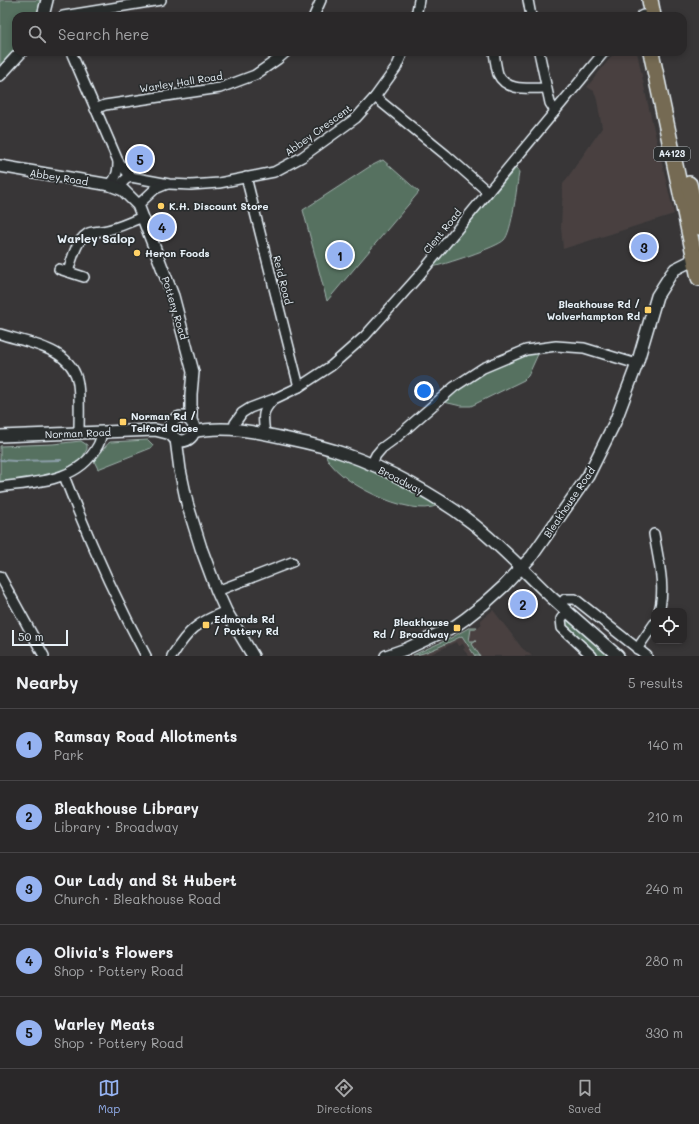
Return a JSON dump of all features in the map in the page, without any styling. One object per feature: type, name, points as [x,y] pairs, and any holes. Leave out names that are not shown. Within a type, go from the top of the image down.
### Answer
[{"type":"highway","points":[[640,0],[644,12]]},
{"type":"highway","points":[[645,0],[645,12]]},
{"type":"highway","points":[[646,12],[650,0]]},
{"type":"highway","name":"A4123","points":[[652,56],[698,262]]},
{"type":"highway","name":"A4123","points":[[662,56],[699,227]]},
{"type":"street","points":[[46,12],[48,0]]},
{"type":"street","points":[[88,12],[161,0]]},
{"type":"street","points":[[316,12],[321,0]]},
{"type":"street","points":[[417,12],[420,0]]},
{"type":"street","points":[[528,0],[530,12]]},
{"type":"street","points":[[0,75],[17,56]]},
{"type":"street","points":[[73,56],[118,161],[135,178],[147,186],[148,194],[138,205]]},
{"type":"street","name":"Warley Hall Road","points":[[95,109],[105,104],[220,88],[255,75],[281,56]]},
{"type":"street","name":"Abbey Crescent","points":[[135,178],[169,184],[191,185],[212,184],[274,172],[302,157],[356,118],[375,97],[396,68],[401,56]]},
{"type":"street","points":[[495,56],[498,74],[504,83],[518,88],[546,88]]},
{"type":"street","points":[[539,56],[550,103],[555,111]]},
{"type":"street","name":"Clent Road","points":[[233,430],[235,423],[242,414],[250,408],[299,387],[331,366],[365,336],[417,278],[601,56]]},
{"type":"street","points":[[375,97],[446,155],[488,192]]},
{"type":"street","points":[[114,186],[118,171],[118,161]]},
{"type":"street","name":"Abbey Road","points":[[0,166],[114,186]]},
{"type":"street","name":"Reid Road","points":[[246,177],[299,387]]},
{"type":"street","points":[[114,186],[126,178],[135,178]]},
{"type":"street","name":"Abbey Crescent","points":[[148,194],[155,189],[169,184]]},
{"type":"street","name":"Pottery Road","points":[[114,186],[128,194],[138,205],[173,296],[186,341],[193,372],[191,394],[191,428],[180,470]]},
{"type":"street","points":[[84,277],[64,270],[78,244],[86,235],[89,232],[104,231],[120,227],[143,217]]},
{"type":"street","name":"Bleakhouse Road","points":[[386,656],[406,649],[460,622],[485,603],[532,556],[577,493],[591,470],[615,422],[636,364],[655,301],[668,279],[698,262]]},
{"type":"street","points":[[0,334],[48,349],[63,357],[74,370],[78,383],[79,433]]},
{"type":"street","points":[[371,465],[376,455],[382,448],[397,437],[454,387],[483,368],[526,350],[556,346],[584,348],[636,364]]},
{"type":"street","name":"Pottery Road","points":[[175,420],[191,394]]},
{"type":"street","points":[[265,434],[264,413],[266,407],[274,399]]},
{"type":"street","points":[[185,417],[191,428],[183,440],[174,437],[170,430],[175,420],[185,417]]},
{"type":"street","name":"Norman Road","points":[[155,430],[175,420]]},
{"type":"street","name":"Broadway","points":[[191,428],[233,430],[265,434],[323,447],[346,454],[405,480],[473,524],[618,656]]},
{"type":"street","name":"Norman Road","points":[[0,436],[155,430],[174,437]]},
{"type":"street","points":[[0,487],[54,480],[64,476],[85,463],[98,447],[102,432]]},
{"type":"street","name":"Pottery Road","points":[[174,437],[187,503],[217,591],[226,611],[253,656]]},
{"type":"street","points":[[64,476],[124,615],[146,656]]},
{"type":"street","points":[[654,534],[662,584],[660,608]]},
{"type":"street","points":[[217,591],[292,562]]},
{"type":"street","points":[[0,576],[44,656]]},
{"type":"street","points":[[592,656],[562,628],[565,599],[575,599],[647,656]]},
{"type":"street","points":[[172,656],[193,627],[226,611]]},
{"type":"street","points":[[637,649],[651,628]]},
{"type":"shaded area","points":[[612,56],[638,56],[674,214],[563,249],[561,227],[563,184],[602,128],[594,91],[587,87]]},
{"type":"shaded area","points":[[493,610],[522,648],[532,656],[469,656],[463,649],[465,648],[463,644],[458,646],[456,642],[427,656],[407,656],[422,651],[470,627],[477,628],[482,624],[481,620]]},
{"type":"green space","points":[[0,0],[44,0],[40,12],[12,12],[12,56],[0,70]]},
{"type":"green space","points":[[383,160],[419,192],[327,301],[303,210],[369,167]]},
{"type":"green space","points":[[516,168],[519,172],[514,208],[507,236],[504,240],[492,247],[432,267]]},
{"type":"green space","points":[[539,352],[528,376],[524,380],[471,406],[461,406],[444,402],[462,385],[478,374],[520,356]]},
{"type":"green space","points":[[148,440],[153,445],[151,448],[98,469],[94,461],[110,442]]},
{"type":"green space","points":[[81,441],[87,445],[87,449],[82,458],[60,473],[18,481],[0,482],[0,446],[53,444]]},
{"type":"green space","points":[[325,453],[367,468],[408,487],[438,505],[426,508],[410,507],[374,495],[342,475],[331,464]]},
{"type":"green space","points":[[565,620],[570,620],[609,656],[598,656],[565,626]]},
{"type":"green space","points":[[470,627],[477,627],[476,629],[471,629],[469,641],[476,641],[472,644],[480,656],[475,656],[462,636],[430,651],[413,655],[451,638]]},
{"type":"waterway","points":[[0,460],[61,460]]},
{"type":"place","name":"Warley Meats","points":[[140,159]]},
{"type":"place","name":"K.H. Discount Store","points":[[161,206]]},
{"type":"place","name":"Olivia's Flowers","points":[[162,227]]},
{"type":"place","name":"Our Lady and St Hubert","points":[[644,247]]},
{"type":"place","name":"Heron Foods","points":[[137,253]]},
{"type":"place","name":"Ramsay Road Allotments","points":[[340,255]]},
{"type":"place","name":"Bleakhouse Rd / Wolverhampton Rd","points":[[648,310]]},
{"type":"place","name":"Norman Rd / Telford Close","points":[[123,422]]},
{"type":"place","name":"Bleakhouse Library","points":[[523,604]]},
{"type":"place","name":"Edmonds Rd / Pottery Rd","points":[[206,625]]},
{"type":"place","name":"Bleakhouse Rd / Broadway","points":[[457,628]]},
{"type":"district","name":"Warley Salop","points":[[96,239]]}]
